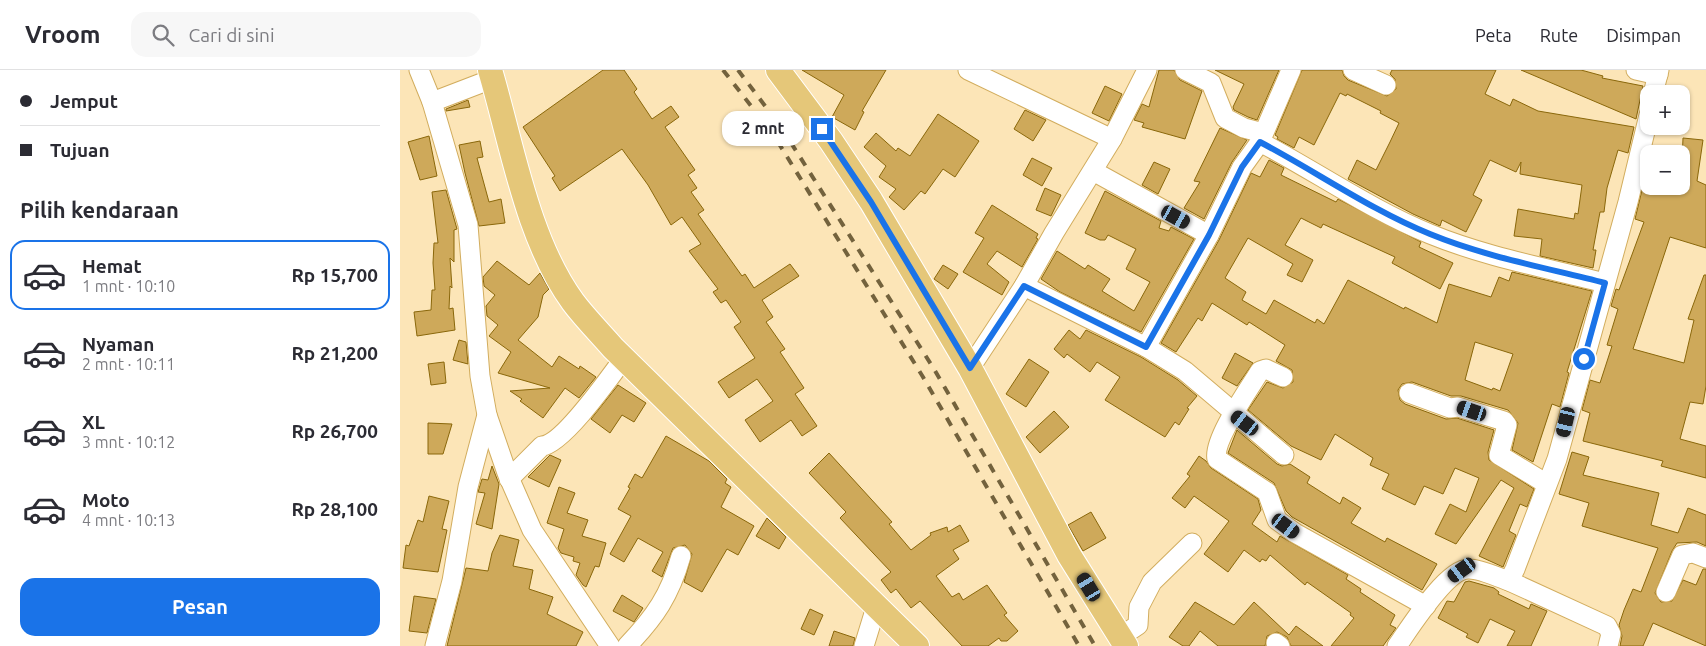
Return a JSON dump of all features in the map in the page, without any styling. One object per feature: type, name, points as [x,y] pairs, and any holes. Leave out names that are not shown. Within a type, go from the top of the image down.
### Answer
[{"type":"main road","points":[[778,70],[831,141],[871,202],[970,368],[1069,555],[1123,641]]},
{"type":"main road","points":[[491,74],[531,217],[551,263],[572,301],[624,358],[917,646]]},
{"type":"street","points":[[419,70],[432,102],[468,225],[480,376],[487,416],[509,478],[532,530],[610,646]]},
{"type":"street","points":[[968,70],[1112,139]]},
{"type":"street","points":[[970,368],[1024,286],[1054,233],[1093,171],[1112,139],[1147,70]]},
{"type":"street","points":[[1185,70],[1211,83],[1225,118],[1378,209],[1430,234],[1488,255],[1605,283]]},
{"type":"street","points":[[1146,347],[1209,235],[1242,167],[1261,138],[1291,70]]},
{"type":"street","points":[[1353,70],[1386,85]]},
{"type":"street","points":[[1636,70],[1658,73]]},
{"type":"street","points":[[432,102],[491,74]]},
{"type":"street","points":[[1509,581],[1557,460],[1628,202],[1644,135]]},
{"type":"street","points":[[1093,171],[1209,235]]},
{"type":"street","points":[[1024,286],[1146,347],[1185,370],[1284,455]]},
{"type":"street","points":[[509,478],[542,446],[548,446],[576,420],[624,358]]},
{"type":"street","points":[[1283,377],[1262,369],[1224,428],[1216,450],[1216,456],[1221,463],[1267,492],[1277,520],[1295,533],[1426,606]]},
{"type":"street","points":[[1409,393],[1450,408],[1458,407],[1504,421],[1507,425],[1499,455],[1547,484]]},
{"type":"street","points":[[435,646],[452,581],[468,487],[487,416]]},
{"type":"street","points":[[1123,641],[1138,625],[1139,606],[1152,582],[1192,542]]},
{"type":"street","points":[[1666,592],[1682,555],[1694,553],[1706,558]]},
{"type":"street","points":[[627,646],[657,614],[682,556]]},
{"type":"street","points":[[1396,646],[1426,606],[1451,578],[1462,570],[1470,569],[1509,581],[1607,626],[1611,634],[1608,646]]},
{"type":"street","points":[[864,646],[876,606]]},
{"type":"building","points":[[603,70],[624,70],[637,89],[634,92],[652,119],[671,106],[679,117],[665,127],[695,170],[688,175],[697,188],[691,192],[704,210],[698,214],[742,276],[745,274],[754,288],[790,264],[799,276],[762,300],[773,317],[766,322],[785,349],[780,352],[804,388],[795,394],[817,426],[802,436],[791,420],[760,442],[745,420],[773,401],[757,379],[729,398],[718,382],[755,358],[734,327],[741,322],[726,300],[721,303],[713,292],[718,289],[689,251],[701,244],[682,217],[671,225],[648,185],[622,149],[560,191],[552,178],[555,176],[523,127]]},
{"type":"building","points":[[802,70],[886,70],[862,111],[864,112],[855,130],[832,117],[844,95]]},
{"type":"building","points":[[1159,70],[1174,70],[1180,80],[1202,91],[1185,139],[1142,127],[1144,123],[1134,120],[1142,104],[1149,107]]},
{"type":"building","points":[[1215,70],[1279,70],[1257,120],[1234,110],[1233,107],[1244,84]]},
{"type":"building","points":[[1302,70],[1342,70],[1348,80],[1387,96],[1396,89],[1395,79],[1390,74],[1392,70],[1496,70],[1485,94],[1510,106],[1513,99],[1538,111],[1634,127],[1628,153],[1618,150],[1607,188],[1604,212],[1600,212],[1593,250],[1596,250],[1593,268],[1540,256],[1542,239],[1514,236],[1518,209],[1574,219],[1575,213],[1578,214],[1582,185],[1520,174],[1521,162],[1516,172],[1490,160],[1473,195],[1482,200],[1466,232],[1442,220],[1440,226],[1413,214],[1348,179],[1357,160],[1376,170],[1399,123],[1380,113],[1381,111],[1347,94],[1346,96],[1340,93],[1314,145],[1299,137],[1294,148],[1277,139],[1278,137],[1275,135]]},
{"type":"building","points":[[1521,70],[1581,70],[1603,76],[1602,78],[1640,85],[1640,100],[1636,119]]},
{"type":"building","points":[[1105,86],[1122,94],[1109,121],[1092,113]]},
{"type":"building","points":[[468,100],[470,107],[446,111],[446,109]]},
{"type":"building","points":[[1025,110],[1046,120],[1033,141],[1014,129]]},
{"type":"building","points":[[938,114],[979,141],[955,177],[943,169],[925,194],[921,191],[904,210],[889,197],[896,189],[879,177],[886,166],[864,147],[876,133],[896,151],[898,148],[910,156]]},
{"type":"building","points":[[1220,128],[1247,140],[1232,162],[1204,219],[1184,208],[1200,182],[1194,181]]},
{"type":"building","points":[[429,136],[437,176],[420,180],[408,142]]},
{"type":"building","points":[[1683,138],[1703,140],[1697,181],[1706,185],[1706,248],[1670,237],[1633,349],[1684,363],[1694,320],[1688,319],[1704,275],[1706,275],[1706,386],[1703,404],[1690,402],[1680,439],[1706,446],[1706,478],[1661,466],[1663,461],[1583,441],[1590,413],[1582,410],[1590,380],[1600,383],[1612,346],[1607,345],[1618,309],[1611,306],[1616,289],[1619,290],[1644,222],[1635,219],[1641,195],[1690,195],[1690,145],[1683,145]]},
{"type":"building","points":[[480,141],[483,157],[477,158],[489,202],[501,199],[505,223],[479,226],[459,145]]},
{"type":"building","points":[[1032,158],[1052,168],[1042,186],[1023,175]]},
{"type":"building","points":[[1269,160],[1284,168],[1281,175],[1336,202],[1338,199],[1421,242],[1419,247],[1453,263],[1440,289],[1392,263],[1395,257],[1323,224],[1321,228],[1301,218],[1285,245],[1313,260],[1302,282],[1287,275],[1293,264],[1248,238],[1225,278],[1246,292],[1242,300],[1266,314],[1274,300],[1315,323],[1317,319],[1324,324],[1348,280],[1404,309],[1405,307],[1437,323],[1449,284],[1491,297],[1499,277],[1509,281],[1512,272],[1592,291],[1567,372],[1569,373],[1560,407],[1552,404],[1533,462],[1512,450],[1518,423],[1508,410],[1461,396],[1451,396],[1412,382],[1402,384],[1398,390],[1400,400],[1405,404],[1446,419],[1457,418],[1494,430],[1488,452],[1489,460],[1534,489],[1527,507],[1520,504],[1509,531],[1516,535],[1503,567],[1479,556],[1514,488],[1501,480],[1456,544],[1435,534],[1450,504],[1466,512],[1479,478],[1455,468],[1443,494],[1424,486],[1415,505],[1382,489],[1389,474],[1370,465],[1373,458],[1335,434],[1321,460],[1291,446],[1248,410],[1267,382],[1283,388],[1293,382],[1292,370],[1276,361],[1285,345],[1249,322],[1247,325],[1212,303],[1202,321],[1198,318],[1176,352],[1161,343],[1219,240],[1251,173],[1260,177]],"holes":[[[1475,342],[1513,354],[1500,391],[1465,380]]]},
{"type":"building","points":[[1154,162],[1170,169],[1158,194],[1142,185]]},
{"type":"building","points":[[1045,188],[1061,195],[1051,216],[1036,210]]},
{"type":"building","points":[[446,190],[457,229],[454,230],[454,262],[450,258],[452,288],[450,286],[449,309],[453,308],[455,330],[417,336],[414,312],[431,310],[432,290],[435,290],[434,243],[438,243],[432,192]]},
{"type":"building","points":[[1105,191],[1161,221],[1159,228],[1169,231],[1171,227],[1194,239],[1141,332],[1060,292],[1041,279],[1057,251],[1085,269],[1088,265],[1110,279],[1102,291],[1134,311],[1150,282],[1126,269],[1136,249],[1108,235],[1105,240],[1100,240],[1085,233]]},
{"type":"building","points":[[992,205],[1038,234],[1036,238],[1038,239],[1022,267],[997,251],[987,264],[1009,282],[1002,295],[963,272],[984,238],[975,233]]},
{"type":"building","points":[[497,261],[529,285],[540,273],[549,289],[543,295],[538,317],[518,340],[552,367],[559,356],[579,369],[580,366],[596,377],[579,398],[565,388],[543,418],[510,391],[550,388],[498,373],[511,352],[489,336],[498,325],[487,316],[486,306],[495,295],[484,286],[483,277]]},
{"type":"building","points":[[943,265],[958,274],[948,289],[934,279]]},
{"type":"building","points":[[1069,330],[1080,339],[1086,330],[1141,357],[1178,380],[1197,396],[1187,408],[1189,409],[1179,425],[1175,422],[1165,437],[1105,400],[1120,377],[1097,362],[1090,372],[1067,354],[1064,358],[1054,349]]},
{"type":"building","points":[[459,340],[466,342],[468,364],[453,360]]},
{"type":"building","points":[[1235,353],[1253,363],[1237,386],[1222,378]]},
{"type":"building","points":[[1029,359],[1049,372],[1026,407],[1006,394]]},
{"type":"building","points":[[444,362],[446,383],[431,385],[428,364]]},
{"type":"building","points":[[618,385],[646,403],[634,422],[622,415],[610,433],[591,419]]},
{"type":"building","points":[[1054,411],[1069,427],[1040,453],[1026,437]]},
{"type":"building","points":[[428,423],[452,424],[443,454],[428,454]]},
{"type":"building","points":[[1237,430],[1277,464],[1282,466],[1290,464],[1310,477],[1307,483],[1340,504],[1343,497],[1361,508],[1351,523],[1385,542],[1387,538],[1437,564],[1422,590],[1292,517],[1286,511],[1274,483],[1228,453]]},
{"type":"building","points":[[666,436],[709,461],[727,479],[725,483],[731,487],[721,507],[754,526],[738,555],[727,549],[702,592],[684,582],[692,554],[685,545],[673,548],[662,577],[652,571],[663,552],[638,538],[624,562],[610,554],[631,516],[618,509],[630,488],[628,487],[635,474],[642,478]]},
{"type":"building","points":[[1572,452],[1589,457],[1583,475],[1659,493],[1651,525],[1678,533],[1688,508],[1706,515],[1706,546],[1697,542],[1677,543],[1655,593],[1661,602],[1672,601],[1683,580],[1696,585],[1703,569],[1706,569],[1706,646],[1653,623],[1643,646],[1620,646],[1622,636],[1619,625],[1624,610],[1633,589],[1641,592],[1658,548],[1582,526],[1589,503],[1559,494]]},
{"type":"building","points":[[829,453],[892,522],[889,524],[911,550],[931,535],[930,533],[947,527],[948,532],[960,525],[969,541],[953,550],[959,559],[936,576],[952,597],[959,593],[963,600],[987,585],[1007,613],[1004,615],[1018,631],[1007,641],[1001,641],[999,638],[988,646],[962,646],[920,601],[911,608],[896,589],[891,593],[881,580],[891,572],[840,518],[846,512],[809,473]]},
{"type":"building","points":[[550,455],[561,460],[549,487],[528,477]]},
{"type":"building","points":[[1199,456],[1211,468],[1258,499],[1261,510],[1252,524],[1277,542],[1280,536],[1348,575],[1346,579],[1361,589],[1360,592],[1395,615],[1390,625],[1396,628],[1383,646],[1331,646],[1354,618],[1350,615],[1351,613],[1307,582],[1305,585],[1270,555],[1266,561],[1262,559],[1260,562],[1244,550],[1228,572],[1204,554],[1229,521],[1194,496],[1185,508],[1172,498],[1190,476],[1187,474]]},
{"type":"building","points":[[492,466],[499,484],[492,529],[476,524],[485,493],[478,492],[482,479],[488,480]]},
{"type":"building","points":[[559,487],[575,493],[567,513],[588,520],[582,536],[606,543],[599,567],[595,566],[586,587],[576,575],[580,563],[573,561],[574,557],[561,553],[558,548],[564,529],[547,523]]},
{"type":"building","points":[[429,496],[449,501],[442,529],[447,530],[438,572],[403,568],[406,545],[409,546],[418,520],[423,522]]},
{"type":"building","points":[[1091,512],[1106,538],[1083,551],[1068,525]]},
{"type":"building","points":[[767,518],[786,537],[779,549],[756,536]]},
{"type":"building","points":[[500,535],[519,540],[513,566],[533,570],[529,589],[553,597],[547,614],[583,632],[576,646],[447,646],[466,568],[488,571],[492,553]]},
{"type":"building","points":[[1469,581],[1494,588],[1499,592],[1498,594],[1529,609],[1531,604],[1547,611],[1531,646],[1507,646],[1515,631],[1490,619],[1478,643],[1466,637],[1468,634],[1438,618],[1447,601],[1454,602],[1465,582]]},
{"type":"building","points":[[622,595],[643,608],[634,622],[613,611]]},
{"type":"building","points":[[414,596],[436,599],[427,633],[409,631]]},
{"type":"building","points":[[1195,602],[1234,625],[1254,602],[1289,635],[1296,626],[1323,646],[1291,646],[1287,637],[1277,632],[1267,636],[1265,646],[1218,646],[1200,631],[1189,646],[1183,646],[1169,637]]},
{"type":"building","points":[[810,609],[823,615],[814,635],[801,629]]},
{"type":"building","points":[[834,631],[855,638],[853,646],[829,646]]},
{"type":"railway","points":[[723,70],[773,134],[923,377],[1079,646]]},
{"type":"railway","points":[[738,70],[781,127],[934,369],[1095,646]]},
{"type":"route","points":[[822,129],[871,202],[970,368],[1024,286],[1146,347],[1209,235],[1242,167],[1260,142],[1306,166],[1378,209],[1430,234],[1488,255],[1605,283],[1584,359]]}]
